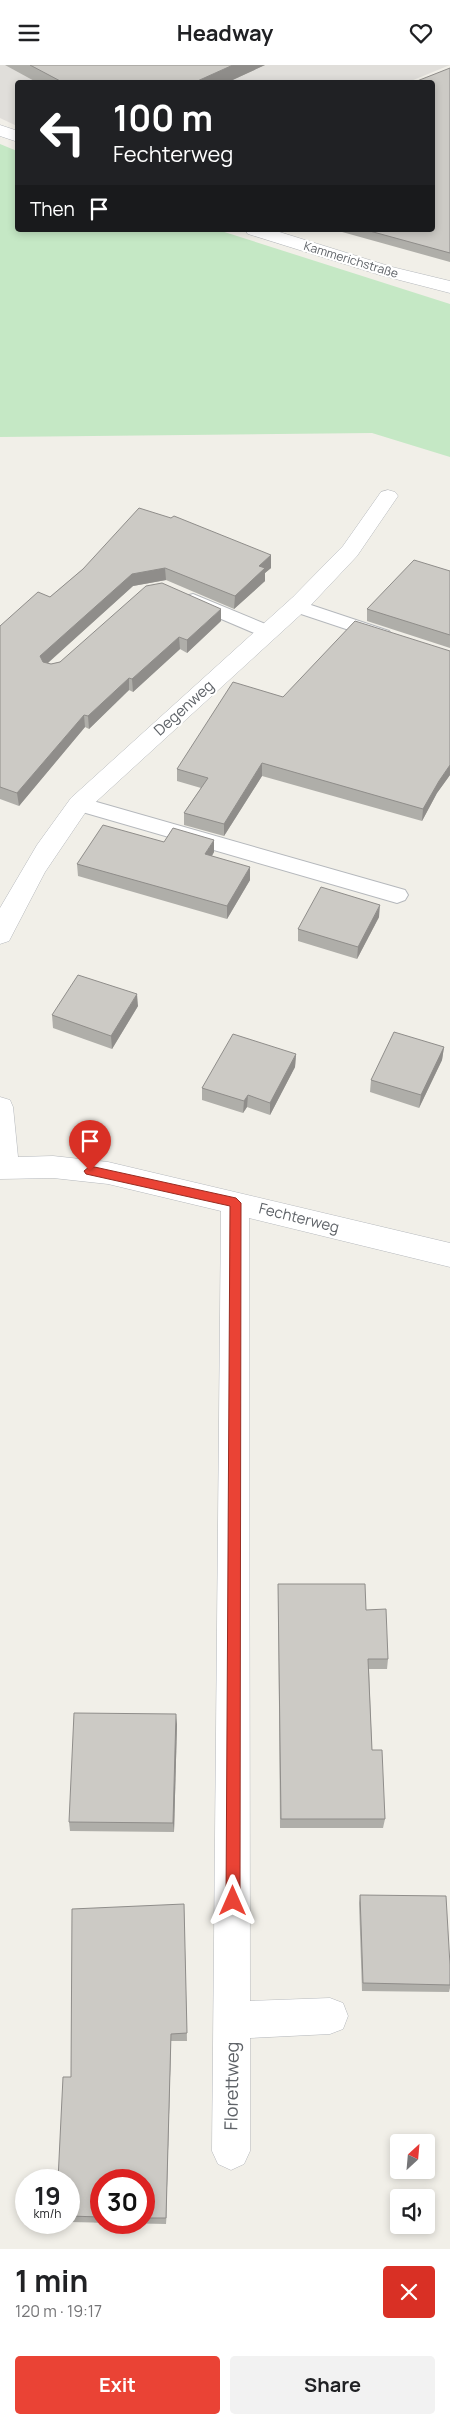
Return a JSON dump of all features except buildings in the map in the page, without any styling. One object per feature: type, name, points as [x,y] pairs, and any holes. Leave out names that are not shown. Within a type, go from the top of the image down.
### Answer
[{"type":"street","points":[[0,130],[15,136]]},
{"type":"street","name":"Kammerichstraße","points":[[260,232],[386,271],[450,287]]},
{"type":"street","name":"Degenweg","points":[[0,935],[8,916],[54,837],[79,804],[296,606],[350,551],[388,496]]},
{"type":"street","points":[[0,1107],[3,1167]]},
{"type":"street","name":"Fechterweg","points":[[3,1167],[53,1167],[108,1173],[450,1255]]},
{"type":"street","name":"Florettweg","points":[[231,2151],[236,1203]]},
{"type":"street","name":"Florettweg","points":[[232,2020],[330,2016]]},
{"type":"lane","points":[[174,592],[268,631]]},
{"type":"lane","points":[[296,606],[396,639]]},
{"type":"lane","points":[[79,804],[397,895]]},
{"type":"shaded area","points":[[0,65],[450,65],[413,80],[15,80],[15,125],[0,118]]},
{"type":"green space","points":[[0,144],[15,150],[15,232],[224,232],[450,304],[450,457],[372,433],[0,437]]},
{"type":"route","points":[[90,1171],[108,1173],[236,1203],[233,1901]]}]
